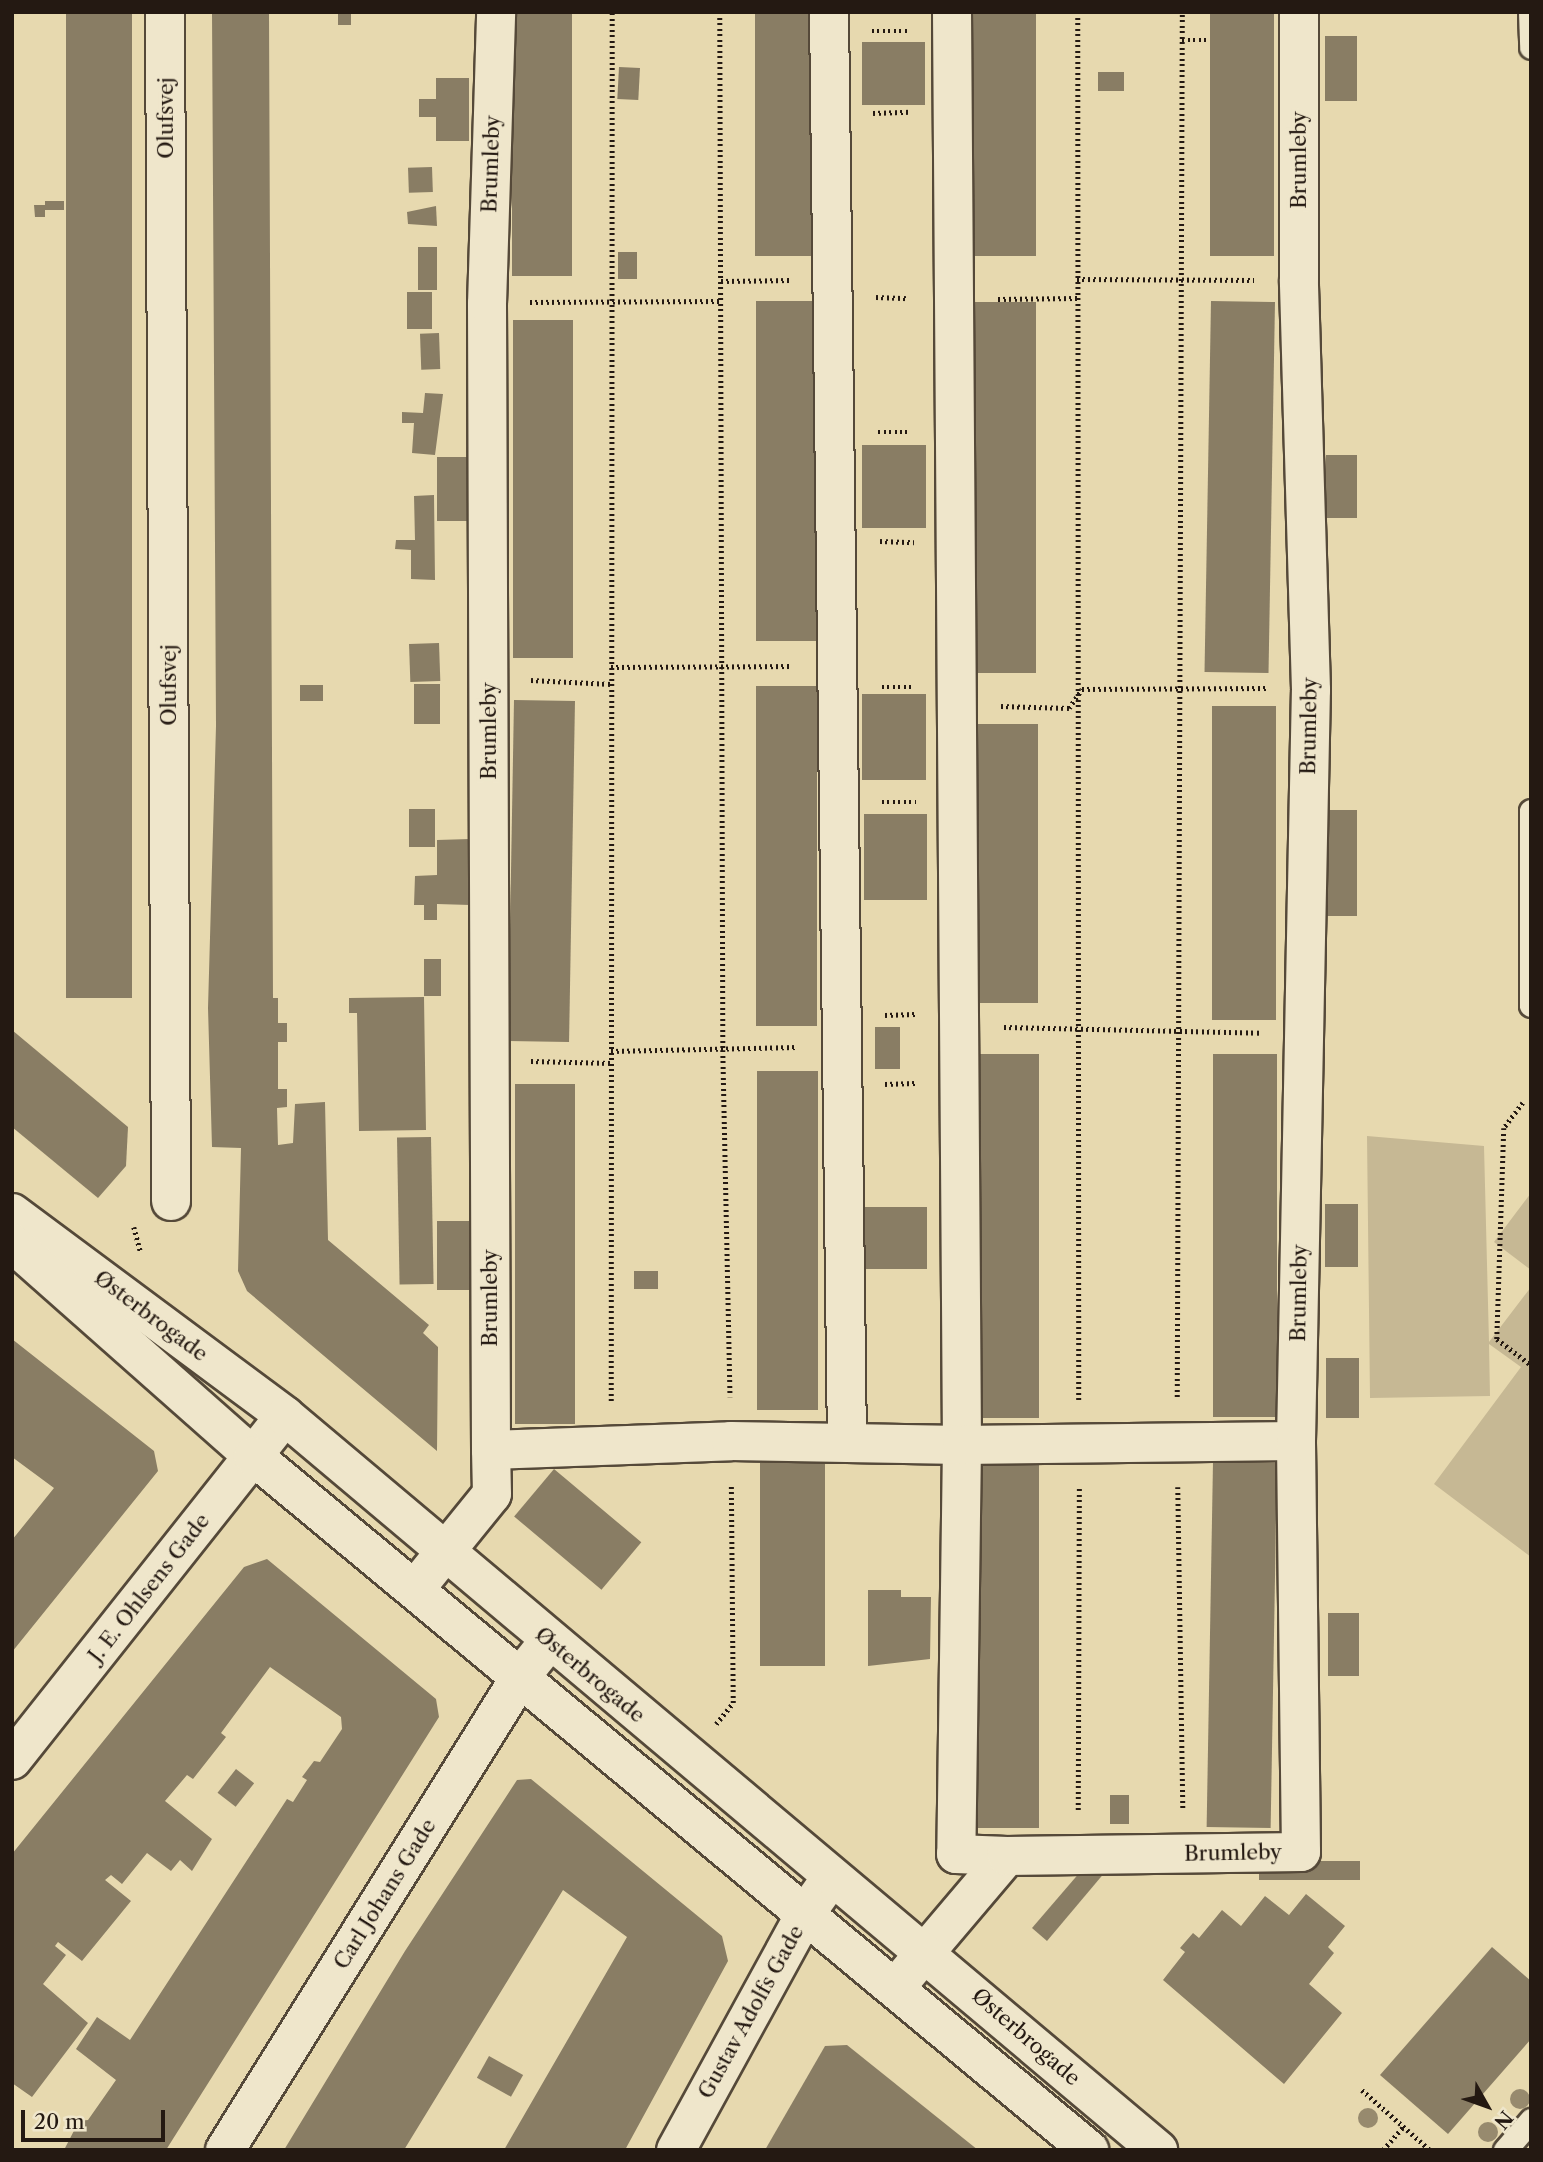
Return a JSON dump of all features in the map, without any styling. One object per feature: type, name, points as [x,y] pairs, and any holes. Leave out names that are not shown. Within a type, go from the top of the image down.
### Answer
[{"type":"street","name":"Olufsvej","points":[[165,12],[171,1201]]},
{"type":"street","name":"Brumleby","points":[[415,1588],[492,1494],[487,304],[496,12]]},
{"type":"street","name":"Brumleby","points":[[952,21],[962,1445],[956,1854],[1006,1856],[1301,1852],[1296,1441],[1311,690],[1299,281],[1299,12]]},
{"type":"street","points":[[829,22],[847,1442]]},
{"type":"street","name":"Østerbrogade","points":[[12,1213],[285,1416],[831,1878],[926,1951],[1158,2150]]},
{"type":"street","name":"Østerbrogade","points":[[12,1243],[253,1456],[1089,2150]]},
{"type":"street","name":"J. E. Ohlsens Gade","points":[[12,1760],[285,1416]]},
{"type":"street","points":[[491,1450],[731,1441],[962,1445],[1177,1440],[1296,1441]]},
{"type":"street","name":"Carl Johans Gade","points":[[225,2150],[521,1676],[549,1641]]},
{"type":"street","points":[[895,1988],[1006,1856]]},
{"type":"street","name":"Gustav Adolfs Gade","points":[[676,2150],[806,1913],[831,1878]]},
{"type":"lane","points":[[1530,12],[1531,47]]},
{"type":"lane","points":[[1531,811],[1531,1005]]},
{"type":"lane","points":[[1505,2150],[1530,2122]]},
{"type":"path","points":[[611,1446],[612,12]]},
{"type":"path","points":[[689,1757],[733,1703],[723,1050],[724,664],[720,12]]},
{"type":"path","points":[[1078,12],[1077,298],[1082,689],[1079,1029]]},
{"type":"path","points":[[1182,12],[1177,1440],[1184,1853]]},
{"type":"path","points":[[829,22],[952,21]]},
{"type":"path","points":[[1182,40],[1210,40]]},
{"type":"path","points":[[831,113],[952,112]]},
{"type":"path","points":[[1077,279],[1222,280]]},
{"type":"path","points":[[721,281],[954,299],[1077,298]]},
{"type":"path","points":[[487,304],[611,298],[722,301]]},
{"type":"path","points":[[835,431],[955,433]]},
{"type":"path","points":[[836,541],[956,542]]},
{"type":"path","points":[[611,667],[724,664],[838,677],[957,696],[1069,708],[1082,689]]},
{"type":"path","points":[[548,681],[611,684]]},
{"type":"path","points":[[1082,689],[1230,687]]},
{"type":"path","points":[[840,800],[959,803]]},
{"type":"path","points":[[611,1051],[723,1050],[939,1013],[960,1025],[1304,1034]]},
{"type":"path","points":[[489,1060],[611,1063]]},
{"type":"path","points":[[843,1085],[961,1082]]},
{"type":"path","points":[[1523,1103],[1504,1128],[1497,1339],[1531,1365]]},
{"type":"path","points":[[146,1311],[147,1275],[127,1202],[171,1201]]},
{"type":"path","points":[[1362,2090],[1430,2150]]},
{"type":"path","points":[[1383,2150],[1404,2127]]},
{"type":"shaded area","points":[[1367,1136],[1484,1146],[1489,1342],[1531,1287],[1531,1557],[1434,1484],[1521,1367],[1489,1344],[1490,1396],[1370,1398]]},
{"type":"shaded area","points":[[1531,1193],[1531,1270],[1494,1242]]},
{"type":"building","points":[[66,12],[132,12],[132,998],[66,998]]},
{"type":"building","points":[[212,12],[269,12],[273,998],[278,998],[278,1023],[287,1023],[287,1042],[278,1042],[278,1089],[287,1089],[287,1107],[277,1108],[278,1145],[293,1143],[295,1104],[325,1102],[328,1240],[429,1325],[423,1333],[438,1347],[437,1451],[247,1291],[238,1271],[241,1148],[212,1147],[208,1008],[216,726]]},
{"type":"building","points":[[338,12],[351,12],[351,25],[338,25]]},
{"type":"building","points":[[512,12],[572,12],[572,276],[512,276]]},
{"type":"building","points":[[755,12],[816,12],[816,256],[755,256]]},
{"type":"building","points":[[972,12],[1036,12],[1036,256],[972,256]]},
{"type":"building","points":[[1210,12],[1274,12],[1274,256],[1210,256]]},
{"type":"building","points":[[1325,36],[1357,36],[1357,101],[1325,101]]},
{"type":"building","points":[[862,42],[925,42],[925,105],[862,105]]},
{"type":"building","points":[[619,67],[640,68],[638,100],[617,99]]},
{"type":"building","points":[[1098,72],[1124,72],[1124,91],[1098,91]]},
{"type":"building","points":[[436,78],[469,78],[469,141],[436,141],[436,117],[419,117],[419,99],[436,99]]},
{"type":"building","points":[[432,167],[433,192],[409,193],[408,168]]},
{"type":"building","points":[[45,201],[64,201],[64,210],[45,210],[45,217],[35,217],[34,205],[45,205]]},
{"type":"building","points":[[436,206],[437,226],[408,224],[407,212]]},
{"type":"building","points":[[418,247],[437,247],[437,290],[418,290]]},
{"type":"building","points":[[618,252],[637,252],[637,279],[618,279]]},
{"type":"building","points":[[407,292],[432,292],[432,329],[407,329]]},
{"type":"building","points":[[756,301],[816,301],[816,641],[756,641]]},
{"type":"building","points":[[1211,301],[1275,302],[1269,673],[1205,672]]},
{"type":"building","points":[[973,302],[1036,302],[1036,673],[973,673]]},
{"type":"building","points":[[513,320],[573,320],[573,658],[513,658]]},
{"type":"building","points":[[439,333],[440,369],[421,370],[420,334]]},
{"type":"building","points":[[425,393],[443,394],[435,455],[412,453],[414,423],[402,423],[402,412],[423,413]]},
{"type":"building","points":[[862,445],[926,445],[926,528],[862,528]]},
{"type":"building","points":[[1326,455],[1357,455],[1357,518],[1326,518]]},
{"type":"building","points":[[437,457],[470,457],[470,521],[437,521]]},
{"type":"building","points":[[434,495],[435,580],[411,579],[411,550],[395,549],[396,540],[415,540],[414,496]]},
{"type":"building","points":[[439,643],[440,681],[410,682],[409,644]]},
{"type":"building","points":[[414,684],[440,684],[440,724],[414,724]]},
{"type":"building","points":[[300,685],[323,685],[323,701],[300,701]]},
{"type":"building","points":[[756,686],[817,686],[817,1026],[756,1026]]},
{"type":"building","points":[[862,694],[926,694],[926,780],[862,780]]},
{"type":"building","points":[[514,700],[575,701],[569,1042],[508,1041]]},
{"type":"building","points":[[1212,706],[1276,706],[1276,1020],[1212,1020]]},
{"type":"building","points":[[974,724],[1038,724],[1038,1003],[974,1003]]},
{"type":"building","points":[[409,809],[435,809],[435,847],[409,847]]},
{"type":"building","points":[[1325,810],[1357,810],[1357,916],[1325,916]]},
{"type":"building","points":[[864,814],[927,814],[927,900],[864,900]]},
{"type":"building","points":[[470,839],[470,905],[437,904],[437,920],[424,920],[424,905],[414,905],[415,876],[437,875],[437,840]]},
{"type":"building","points":[[424,959],[441,959],[441,996],[424,996]]},
{"type":"building","points":[[424,997],[426,1130],[359,1131],[357,1013],[349,1013],[349,998]]},
{"type":"building","points":[[875,1027],[900,1027],[900,1069],[875,1069]]},
{"type":"building","points":[[12,1030],[128,1127],[126,1166],[98,1198],[12,1127]]},
{"type":"building","points":[[974,1054],[1039,1054],[1039,1418],[974,1418]]},
{"type":"building","points":[[1213,1054],[1277,1054],[1277,1417],[1213,1417]]},
{"type":"building","points":[[757,1071],[818,1071],[818,1410],[757,1410]]},
{"type":"building","points":[[515,1084],[575,1084],[575,1424],[515,1424]]},
{"type":"building","points":[[431,1137],[434,1284],[400,1285],[397,1138]]},
{"type":"building","points":[[1325,1204],[1358,1204],[1358,1267],[1325,1267]]},
{"type":"building","points":[[865,1207],[927,1207],[927,1269],[865,1269]]},
{"type":"building","points":[[437,1221],[471,1221],[471,1290],[437,1290]]},
{"type":"building","points":[[634,1271],[658,1271],[658,1289],[634,1289]]},
{"type":"building","points":[[12,1339],[154,1451],[158,1471],[12,1652],[12,1540],[54,1488],[12,1457]]},
{"type":"building","points":[[1326,1358],[1359,1358],[1359,1418],[1326,1418]]},
{"type":"building","points":[[1213,1462],[1277,1463],[1271,1828],[1207,1827]]},
{"type":"building","points":[[760,1463],[825,1463],[825,1666],[760,1666]]},
{"type":"building","points":[[976,1463],[1039,1463],[1039,1828],[976,1828]]},
{"type":"building","points":[[554,1469],[641,1542],[601,1590],[514,1516]]},
{"type":"building","points":[[267,1559],[436,1699],[439,1717],[166,2150],[64,2150],[79,2121],[88,2120],[116,2080],[76,2049],[97,2017],[130,2040],[287,1799],[293,1802],[307,1780],[302,1777],[314,1761],[320,1762],[342,1729],[341,1717],[270,1667],[221,1733],[226,1737],[193,1779],[187,1775],[165,1801],[212,1839],[192,1871],[180,1860],[171,1871],[147,1853],[122,1884],[111,1875],[105,1880],[131,1901],[82,1961],[58,1942],[55,1946],[66,1955],[43,1984],[88,2023],[32,2097],[12,2083],[12,1854],[244,1567]]},
{"type":"building","points":[[868,1590],[901,1590],[901,1597],[931,1597],[930,1659],[868,1666]]},
{"type":"building","points":[[1328,1613],[1359,1613],[1359,1676],[1328,1676]]},
{"type":"building","points":[[236,1769],[254,1783],[236,1807],[218,1793]]},
{"type":"building","points":[[531,1779],[722,1936],[728,1961],[625,2150],[504,2150],[627,1937],[563,1890],[404,2150],[284,2150],[405,1951],[517,1780]]},
{"type":"building","points":[[1110,1795],[1129,1795],[1129,1824],[1110,1824]]},
{"type":"building","points":[[1259,1861],[1360,1861],[1360,1880],[1259,1880]]},
{"type":"building","points":[[1087,1864],[1111,1865],[1047,1941],[1032,1928]]},
{"type":"building","points":[[1306,1894],[1345,1926],[1328,1947],[1334,1953],[1309,1984],[1342,2013],[1284,2084],[1163,1980],[1185,1952],[1180,1948],[1193,1933],[1199,1938],[1222,1910],[1241,1926],[1265,1896],[1289,1915]]},
{"type":"building","points":[[1492,1947],[1531,1981],[1531,2039],[1448,2134],[1380,2075]]},
{"type":"building","points":[[847,2045],[978,2150],[765,2150],[825,2046]]},
{"type":"building","points":[[489,2056],[523,2075],[511,2097],[477,2078]]}]
